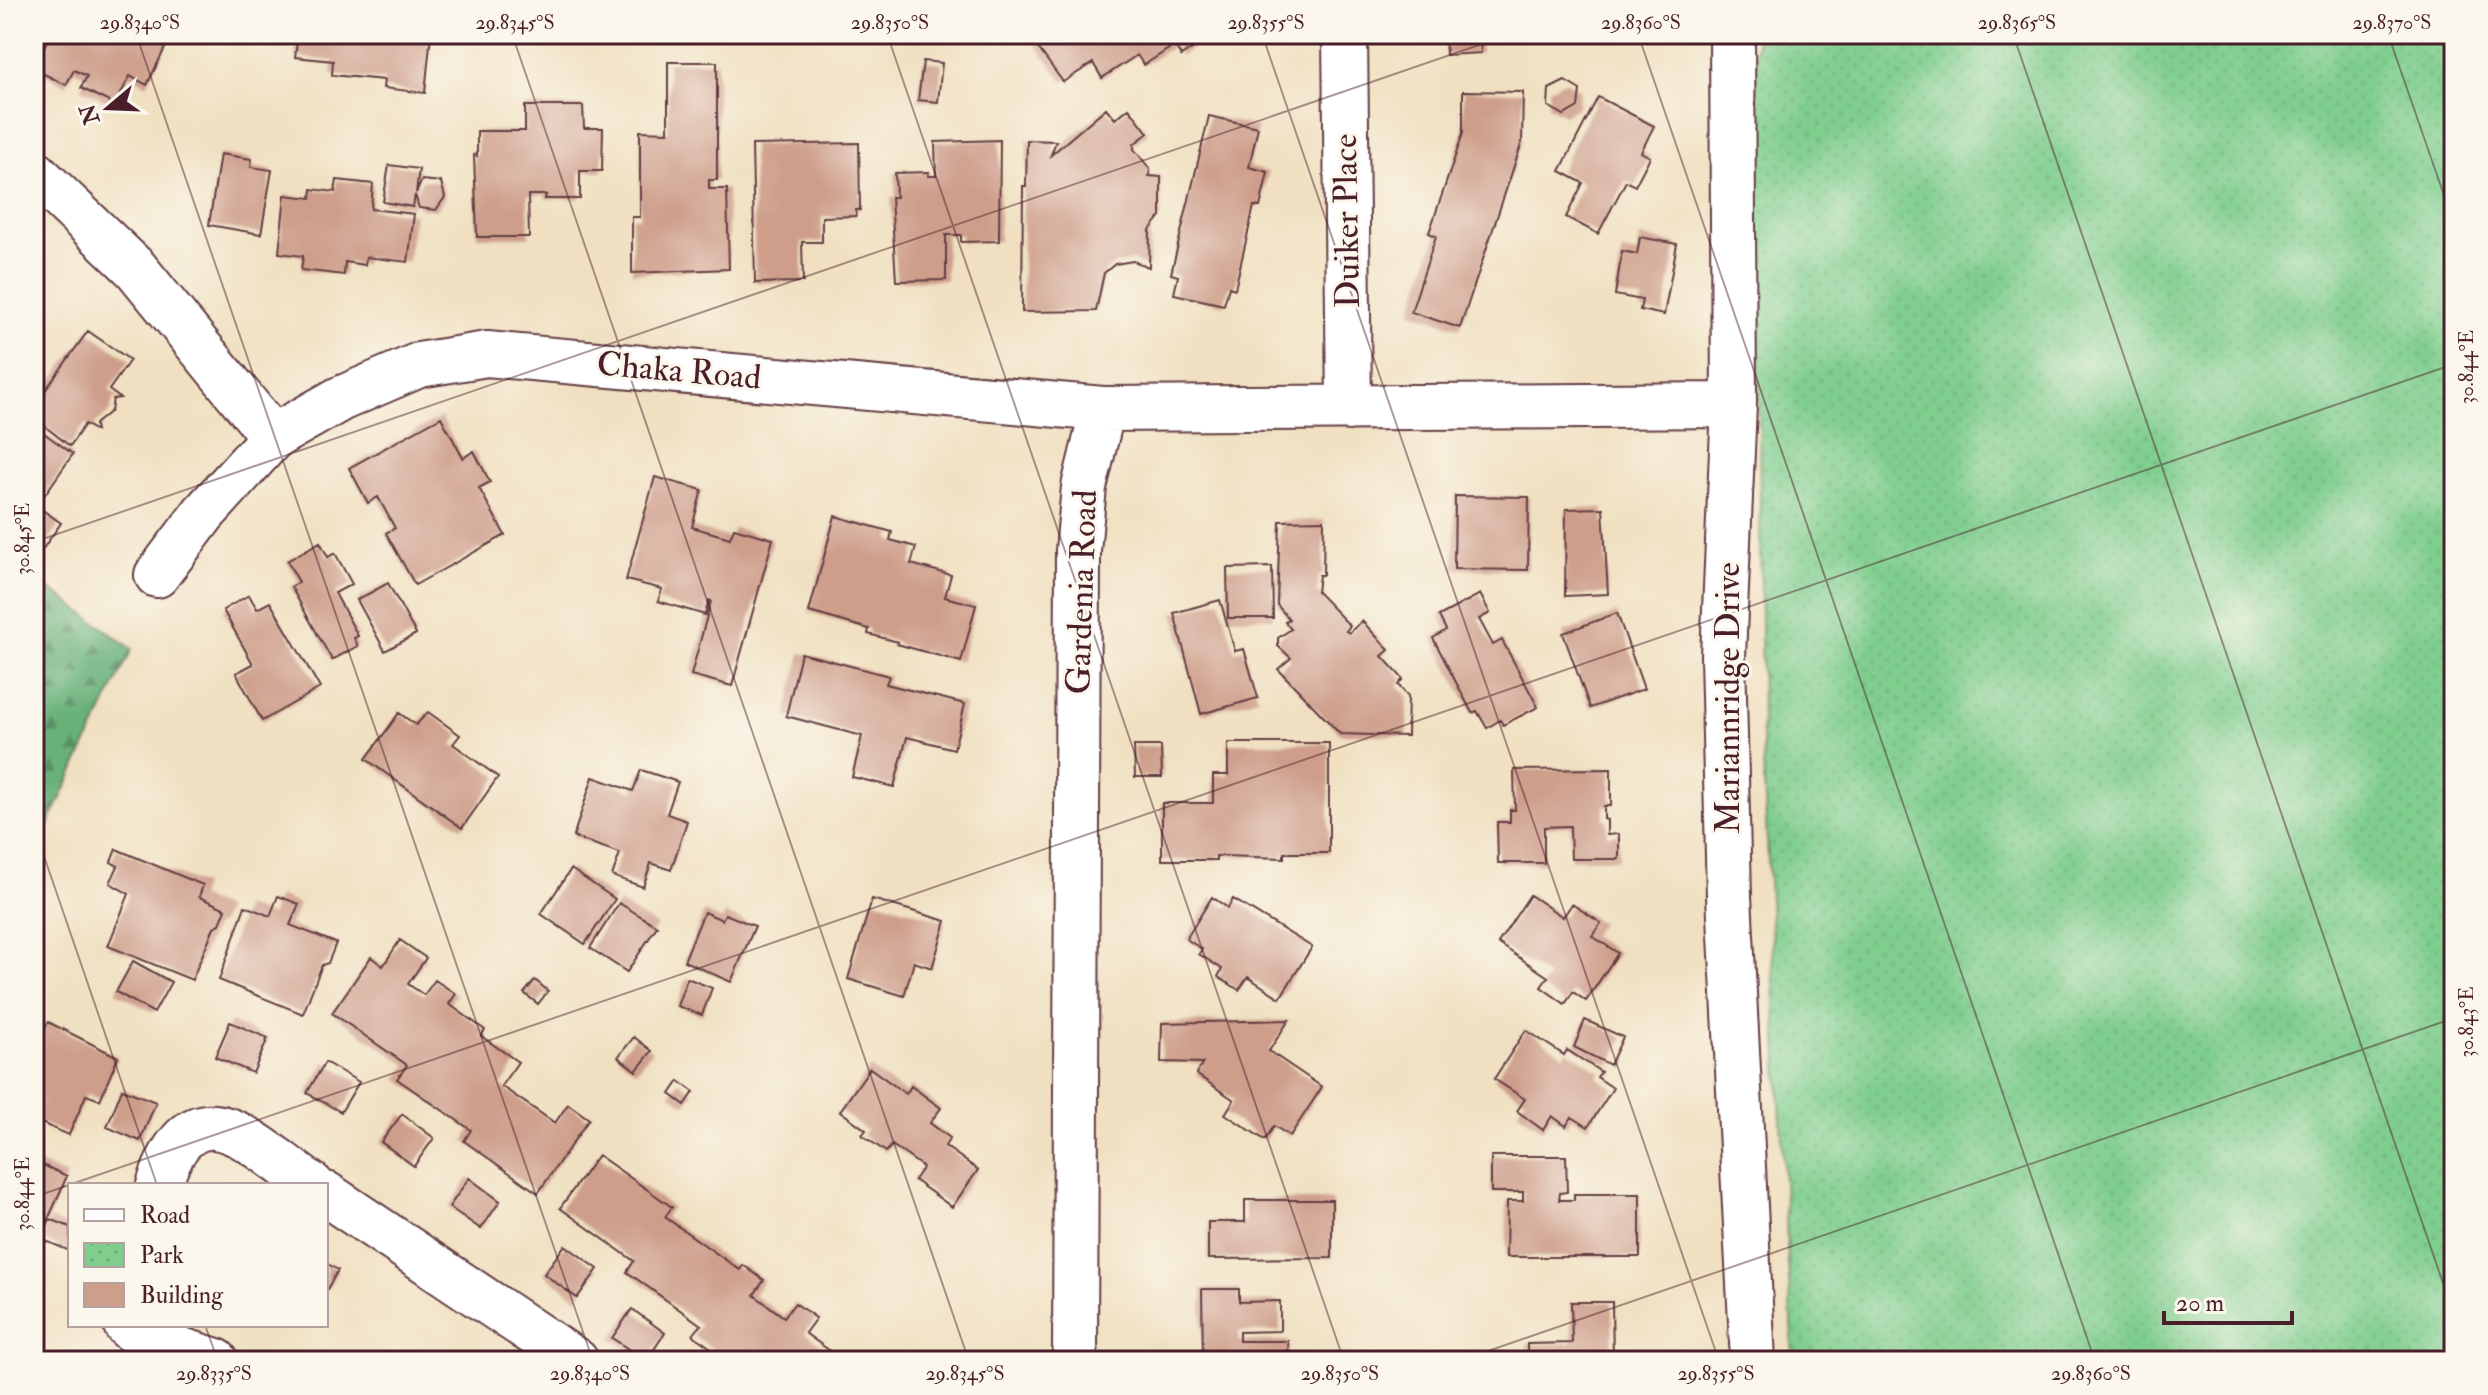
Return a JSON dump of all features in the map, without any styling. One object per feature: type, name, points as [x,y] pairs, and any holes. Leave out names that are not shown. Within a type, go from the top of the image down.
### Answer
[{"type":"street","name":"Duiker Place","points":[[1345,34],[1349,408]]},
{"type":"street","name":"Mariannridge Drive","points":[[1732,34],[1734,405],[1723,656],[1729,896],[1753,1361]]},
{"type":"street","points":[[34,172],[136,269],[273,437]]},
{"type":"street","name":"Chaka Road","points":[[157,575],[204,513],[273,437],[340,399],[419,365],[487,354],[1103,409]]},
{"type":"street","points":[[1103,409],[1734,405]]},
{"type":"street","name":"Gardenia Road","points":[[1075,1361],[1078,551],[1084,487],[1103,409]]},
{"type":"street","points":[[160,1183],[169,1153],[186,1134],[205,1127],[233,1130],[309,1183]]},
{"type":"street","points":[[328,1195],[576,1361]]},
{"type":"street","points":[[128,1327],[140,1337],[216,1361]]},
{"type":"green space","points":[[1756,34],[2454,34],[2454,1361],[1793,1361],[1762,741]]},
{"type":"green space","points":[[34,577],[132,649],[34,854]]},
{"type":"building","points":[[50,34],[157,34],[169,40],[147,85],[130,76],[115,105],[81,88],[87,76],[74,70],[66,85],[34,69]]},
{"type":"building","points":[[298,34],[431,34],[425,93],[383,88],[384,80],[332,75],[333,61],[295,57]]},
{"type":"building","points":[[1028,34],[1215,34],[1181,56],[1175,45],[1144,65],[1137,55],[1102,78],[1093,63],[1063,82]]},
{"type":"building","points":[[1445,34],[1480,34],[1481,53],[1446,55]]},
{"type":"building","points":[[923,61],[942,63],[938,102],[918,100]]},
{"type":"building","points":[[668,62],[717,62],[717,180],[709,180],[709,189],[727,189],[729,269],[632,273],[632,217],[640,217],[640,131],[668,132]]},
{"type":"building","points":[[1565,81],[1580,90],[1578,107],[1564,115],[1548,106],[1549,89]]},
{"type":"building","points":[[1463,91],[1523,92],[1522,142],[1460,328],[1411,312],[1436,236],[1429,233],[1463,133]]},
{"type":"building","points":[[1598,97],[1654,126],[1641,152],[1650,157],[1635,186],[1626,181],[1598,234],[1566,217],[1583,183],[1560,171]]},
{"type":"building","points":[[525,106],[583,106],[584,128],[603,128],[602,171],[580,171],[580,199],[545,199],[546,195],[528,195],[529,237],[477,237],[474,155],[477,156],[477,131],[525,131]]},
{"type":"building","points":[[1106,108],[1115,119],[1129,108],[1148,133],[1134,144],[1134,149],[1150,169],[1149,176],[1161,177],[1161,216],[1150,230],[1149,267],[1133,261],[1115,264],[1104,273],[1096,311],[1022,312],[1023,186],[1026,186],[1027,140],[1056,141],[1051,155]]},
{"type":"building","points":[[1209,116],[1258,127],[1249,167],[1268,172],[1260,207],[1254,206],[1235,289],[1229,287],[1224,305],[1174,294],[1178,276],[1171,274]]},
{"type":"building","points":[[1000,140],[999,241],[961,242],[961,235],[946,235],[946,280],[896,281],[891,197],[896,197],[895,173],[929,172],[928,176],[936,176],[935,142]]},
{"type":"building","points":[[859,143],[860,210],[856,210],[856,216],[822,217],[822,242],[802,242],[803,282],[755,283],[752,145]]},
{"type":"building","points":[[220,154],[252,159],[251,167],[272,170],[261,234],[209,225]]},
{"type":"building","points":[[389,165],[419,169],[416,193],[422,180],[441,182],[445,197],[436,210],[419,208],[415,195],[413,207],[383,202]]},
{"type":"building","points":[[337,180],[373,184],[371,209],[414,214],[408,262],[366,257],[365,265],[345,262],[344,275],[301,270],[303,256],[279,253],[285,195],[311,198],[312,189],[335,192]]},
{"type":"building","points":[[1640,237],[1677,244],[1664,315],[1640,310],[1642,300],[1615,295],[1622,251],[1637,254]]},
{"type":"building","points":[[88,331],[130,360],[109,390],[120,398],[113,399],[111,411],[95,424],[96,431],[85,424],[70,446],[34,418],[34,406]]},
{"type":"building","points":[[441,417],[463,458],[474,451],[490,482],[479,488],[505,535],[415,585],[386,533],[395,528],[378,497],[368,503],[349,468]]},
{"type":"building","points":[[34,426],[73,454],[37,506],[61,523],[42,550],[34,544]]},
{"type":"building","points":[[655,477],[702,490],[692,527],[730,538],[734,528],[773,539],[732,686],[691,675],[711,601],[705,615],[658,601],[662,589],[626,580]]},
{"type":"building","points":[[1455,496],[1529,497],[1528,570],[1454,569]]},
{"type":"building","points":[[1603,508],[1608,594],[1565,596],[1566,509]]},
{"type":"building","points":[[835,516],[892,532],[890,540],[916,547],[911,564],[951,575],[945,597],[976,605],[961,662],[897,644],[868,634],[869,629],[809,612]]},
{"type":"building","points":[[1324,520],[1323,575],[1319,575],[1317,592],[1350,626],[1346,631],[1349,633],[1362,621],[1389,650],[1382,656],[1403,679],[1398,685],[1408,696],[1407,736],[1340,734],[1278,669],[1291,658],[1278,646],[1278,638],[1291,629],[1285,622],[1289,619],[1277,605],[1280,521]]},
{"type":"building","points":[[320,542],[328,557],[335,553],[352,584],[335,593],[358,636],[354,638],[358,646],[332,660],[291,587],[299,582],[287,561]]},
{"type":"building","points":[[1272,567],[1273,618],[1228,618],[1227,568]]},
{"type":"building","points":[[388,583],[416,634],[385,651],[357,600]]},
{"type":"building","points":[[1480,594],[1490,613],[1479,619],[1493,645],[1502,640],[1538,707],[1503,725],[1500,720],[1487,728],[1477,711],[1472,713],[1433,638],[1446,630],[1439,616]]},
{"type":"building","points":[[249,595],[257,609],[270,602],[320,688],[262,721],[236,673],[253,664],[223,610]]},
{"type":"building","points":[[1220,600],[1235,651],[1244,649],[1258,698],[1201,714],[1174,613]]},
{"type":"building","points":[[1617,613],[1644,689],[1590,708],[1563,633]]},
{"type":"building","points":[[801,653],[889,676],[886,684],[965,704],[954,749],[907,737],[894,787],[852,777],[862,736],[786,716]]},
{"type":"building","points":[[428,712],[460,735],[453,744],[498,777],[462,828],[366,759],[399,713],[416,725]]},
{"type":"building","points":[[1228,743],[1329,743],[1329,853],[1284,853],[1284,858],[1216,856],[1216,860],[1162,860],[1162,803],[1213,803],[1213,775],[1228,775]]},
{"type":"building","points":[[1134,746],[1161,746],[1162,777],[1135,777]]},
{"type":"building","points":[[1611,769],[1611,806],[1604,806],[1604,819],[1607,820],[1607,835],[1619,834],[1619,859],[1571,859],[1570,826],[1544,827],[1544,863],[1498,863],[1497,822],[1510,822],[1510,810],[1515,810],[1514,770]]},
{"type":"building","points":[[641,770],[678,782],[667,814],[687,821],[671,870],[651,863],[643,887],[612,876],[620,853],[573,837],[593,777],[633,791]]},
{"type":"building","points":[[116,849],[203,885],[199,897],[226,909],[220,924],[214,927],[192,980],[108,946],[129,894],[110,883],[118,866],[111,862]]},
{"type":"building","points":[[571,869],[615,899],[585,944],[541,914]]},
{"type":"building","points":[[1530,895],[1563,917],[1572,904],[1601,923],[1592,936],[1618,953],[1586,1001],[1573,992],[1565,1004],[1541,987],[1548,977],[1498,943]]},
{"type":"building","points":[[278,896],[299,904],[290,925],[336,943],[328,963],[322,965],[303,1014],[219,980],[245,906],[270,916]]},
{"type":"building","points":[[1212,897],[1228,908],[1233,899],[1312,947],[1280,998],[1248,977],[1239,990],[1218,977],[1222,969],[1199,954],[1202,949],[1186,939]]},
{"type":"building","points":[[872,899],[946,921],[932,968],[914,962],[904,996],[848,979]]},
{"type":"building","points":[[619,903],[657,926],[627,972],[590,948]]},
{"type":"building","points":[[704,912],[722,920],[725,914],[755,926],[731,982],[684,961]]},
{"type":"building","points":[[400,940],[426,958],[408,984],[424,995],[435,980],[456,994],[449,1004],[485,1030],[481,1036],[518,1062],[501,1086],[555,1123],[568,1104],[589,1119],[538,1193],[464,1141],[471,1130],[397,1079],[407,1065],[332,1013],[371,957],[383,966]]},
{"type":"building","points":[[133,961],[171,982],[154,1013],[116,992]]},
{"type":"building","points":[[687,978],[712,988],[702,1015],[677,1006]]},
{"type":"building","points":[[535,980],[548,991],[538,1004],[524,993]]},
{"type":"building","points":[[1289,1020],[1269,1051],[1322,1087],[1290,1136],[1274,1126],[1265,1140],[1225,1114],[1234,1100],[1196,1074],[1203,1063],[1161,1062],[1162,1023]]},
{"type":"building","points":[[1585,1020],[1623,1037],[1610,1065],[1574,1047]]},
{"type":"building","points":[[48,1022],[118,1057],[100,1100],[86,1095],[69,1135],[34,1120],[34,1048]]},
{"type":"building","points":[[230,1022],[268,1038],[253,1073],[215,1057]]},
{"type":"building","points":[[1526,1030],[1564,1055],[1567,1050],[1601,1072],[1597,1077],[1613,1088],[1588,1127],[1572,1117],[1566,1126],[1552,1116],[1543,1130],[1517,1111],[1525,1099],[1494,1079]]},
{"type":"building","points":[[634,1037],[652,1051],[636,1071],[618,1057]]},
{"type":"building","points":[[325,1062],[359,1082],[341,1112],[307,1093]]},
{"type":"building","points":[[870,1068],[906,1094],[911,1086],[941,1108],[930,1123],[950,1138],[945,1146],[978,1170],[952,1207],[914,1180],[923,1167],[892,1145],[886,1152],[862,1135],[866,1130],[840,1111]]},
{"type":"building","points":[[679,1081],[694,1092],[685,1105],[670,1094]]},
{"type":"building","points":[[122,1089],[156,1102],[140,1141],[107,1127]]},
{"type":"building","points":[[402,1114],[434,1138],[414,1166],[381,1142]]},
{"type":"building","points":[[598,1155],[672,1207],[665,1217],[740,1270],[743,1265],[764,1280],[754,1295],[784,1317],[795,1303],[816,1318],[805,1333],[844,1361],[729,1361],[693,1335],[701,1325],[627,1272],[634,1261],[560,1208]]},
{"type":"building","points":[[1491,1156],[1566,1156],[1567,1192],[1560,1193],[1559,1200],[1574,1200],[1574,1194],[1640,1194],[1640,1257],[1506,1257],[1507,1201],[1523,1201],[1523,1192],[1491,1192]]},
{"type":"building","points":[[34,1161],[67,1176],[34,1252]]},
{"type":"building","points":[[469,1178],[500,1201],[481,1229],[449,1207]]},
{"type":"building","points":[[1245,1200],[1332,1200],[1332,1258],[1208,1259],[1208,1222],[1245,1222]]},
{"type":"building","points":[[50,1219],[68,1226],[68,1250],[41,1239]]},
{"type":"building","points":[[565,1245],[598,1269],[577,1298],[544,1274]]},
{"type":"building","points":[[328,1264],[338,1270],[328,1288]]},
{"type":"building","points":[[1202,1289],[1239,1289],[1239,1302],[1280,1301],[1280,1331],[1239,1332],[1239,1341],[1288,1341],[1289,1361],[1203,1361]]},
{"type":"building","points":[[1571,1302],[1612,1302],[1613,1361],[1527,1361],[1527,1344],[1572,1343]]},
{"type":"building","points":[[632,1309],[665,1333],[646,1361],[612,1338]]}]
